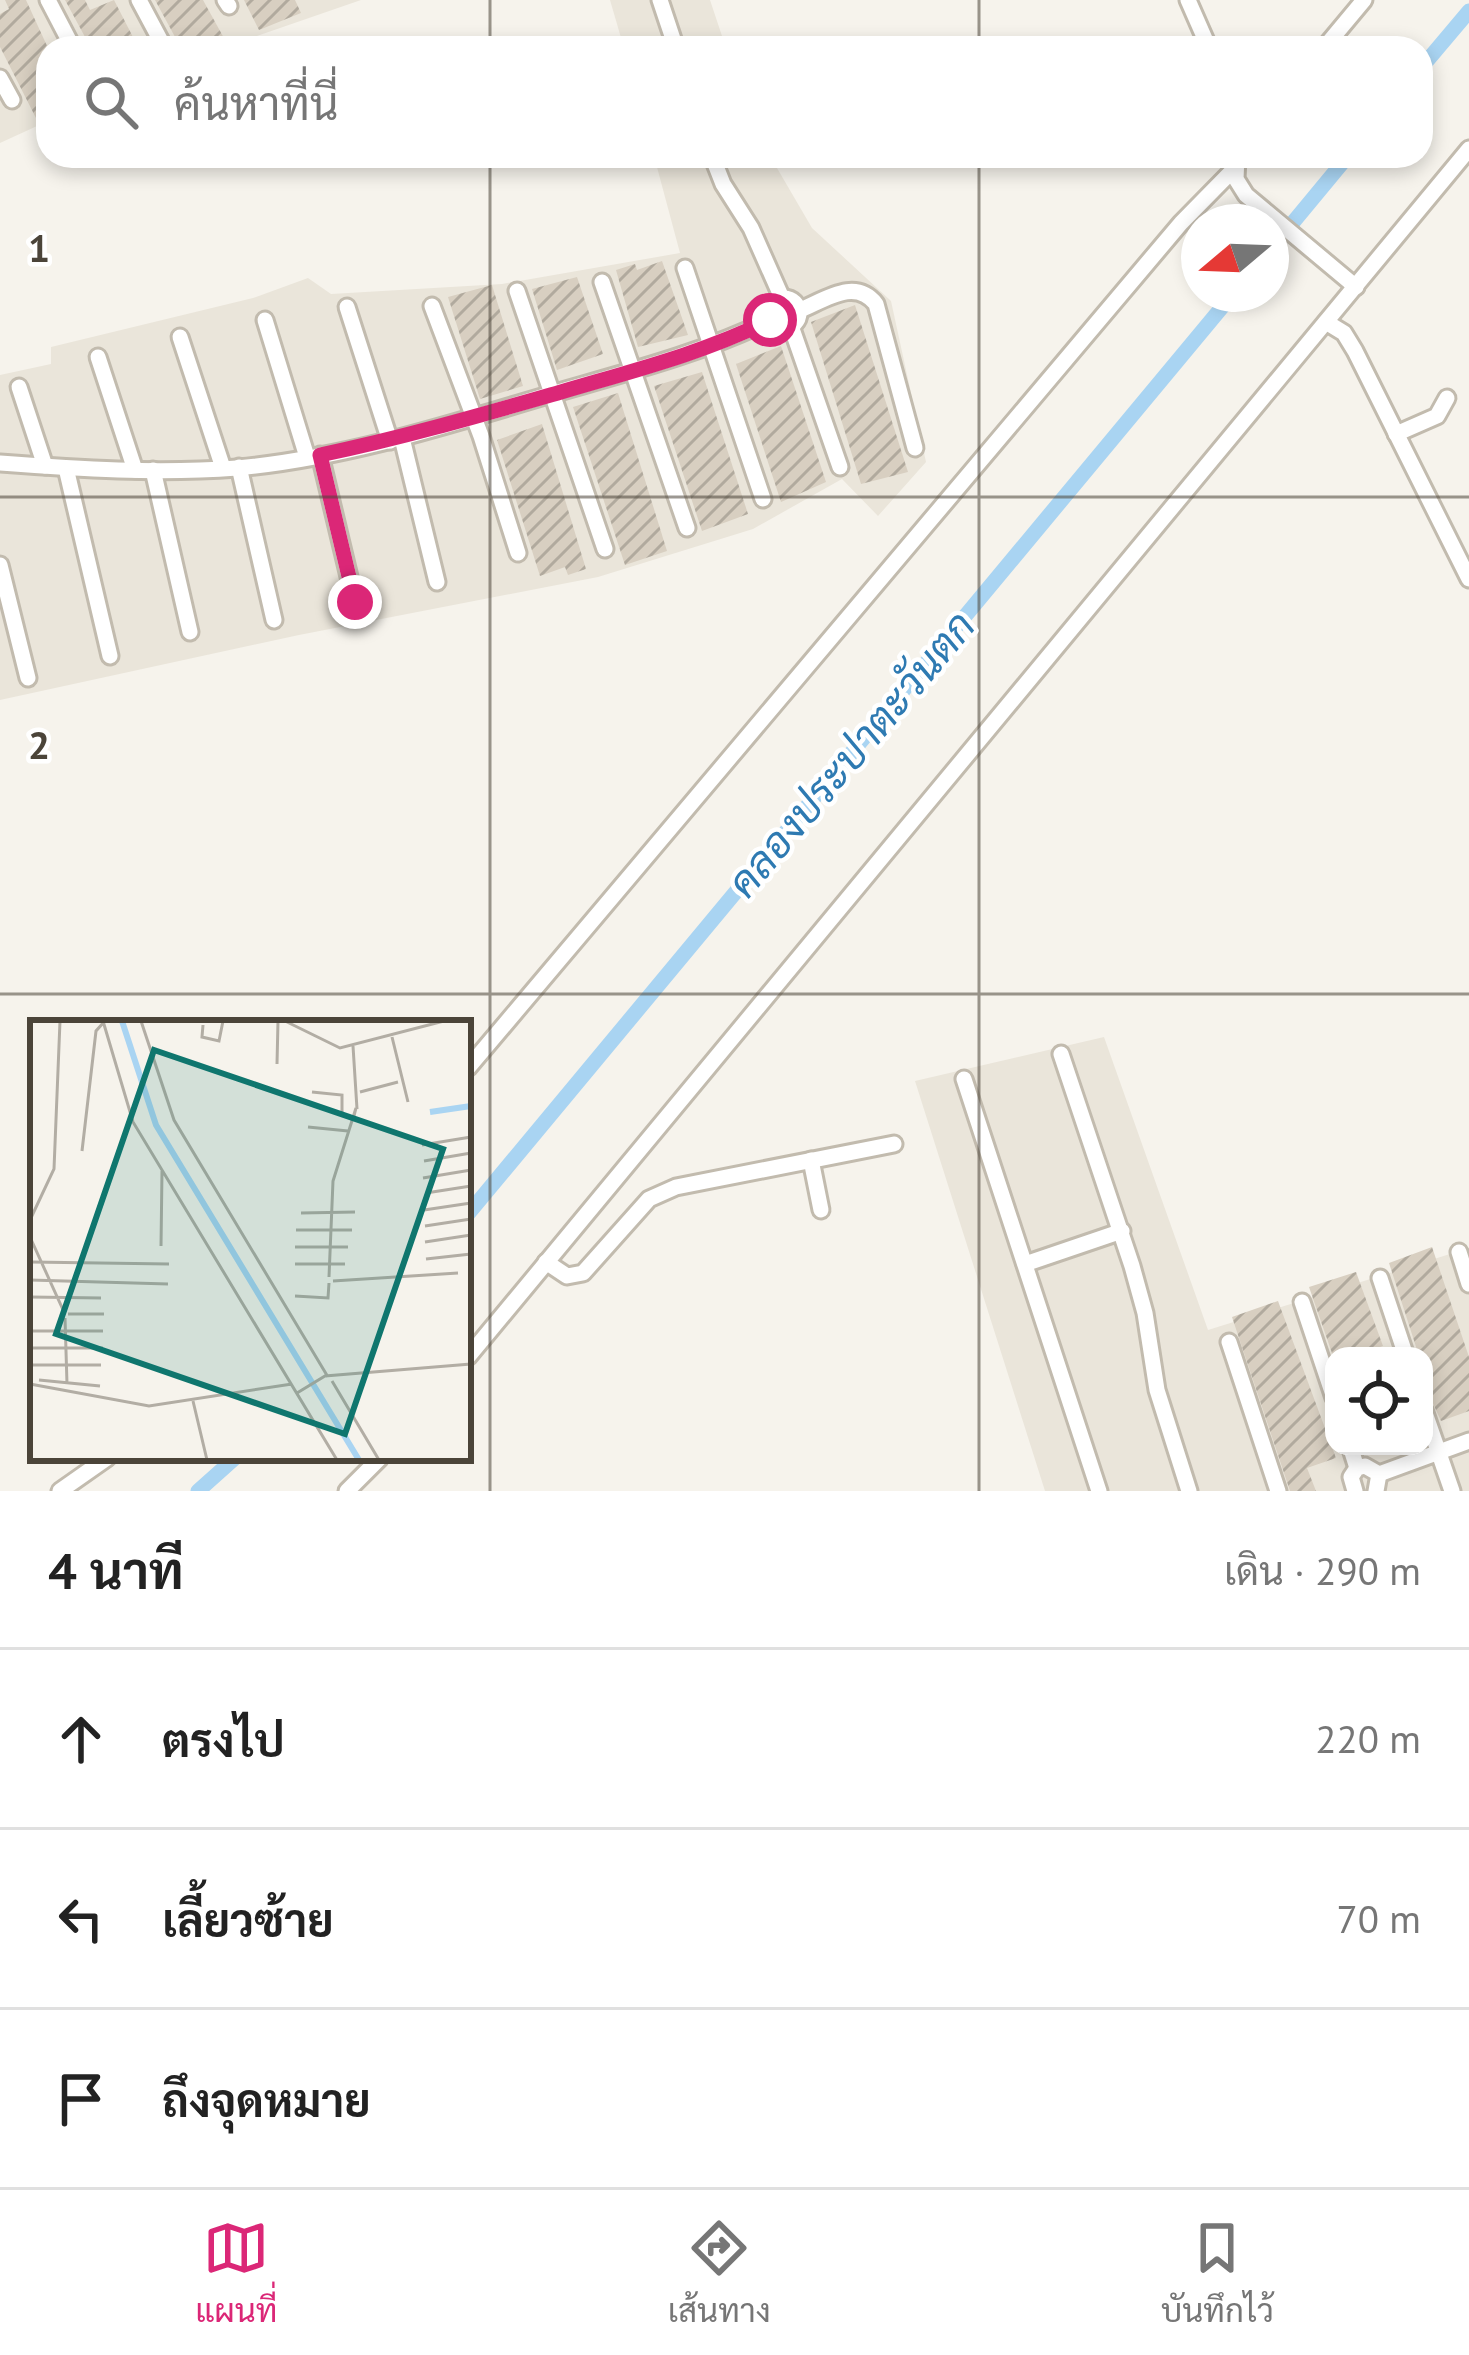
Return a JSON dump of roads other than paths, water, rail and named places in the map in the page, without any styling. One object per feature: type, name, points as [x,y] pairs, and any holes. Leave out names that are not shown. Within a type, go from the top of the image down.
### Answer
[{"type":"street","points":[[47,0],[66,36]]},
{"type":"street","points":[[139,0],[159,36]]},
{"type":"street","points":[[660,0],[672,36]]},
{"type":"street","points":[[1187,0],[1204,36]]},
{"type":"street","points":[[1334,36],[1364,0]]},
{"type":"street","points":[[0,79],[12,100]]},
{"type":"street","points":[[471,1353],[1469,149]]},
{"type":"street","points":[[717,168],[751,228],[782,298]]},
{"type":"street","points":[[471,1063],[1231,168]]},
{"type":"street","points":[[1236,168],[1236,179],[1246,195],[1356,286]]},
{"type":"street","points":[[685,268],[763,499]]},
{"type":"street","points":[[602,282],[687,528]]},
{"type":"street","points":[[770,320],[779,327],[853,290],[868,295],[876,304],[914,448]]},
{"type":"street","points":[[518,291],[605,549]]},
{"type":"street","points":[[770,320],[772,303],[782,298],[793,301],[794,319],[840,467]]},
{"type":"street","points":[[432,306],[518,553]]},
{"type":"street","points":[[347,307],[396,440],[436,582]]},
{"type":"street","points":[[265,320],[313,456],[355,602]]},
{"type":"street","points":[[0,463],[153,470],[231,468],[313,456],[473,419],[712,346],[770,320]]},
{"type":"street","points":[[1326,322],[1344,333],[1469,579]]},
{"type":"street","points":[[180,337],[231,468],[274,620]]},
{"type":"street","points":[[98,357],[135,470]]},
{"type":"street","points":[[19,387],[45,466]]},
{"type":"street","points":[[1396,434],[1437,416],[1447,398]]},
{"type":"street","points":[[66,468],[110,656]]},
{"type":"street","points":[[153,470],[190,632]]},
{"type":"street","points":[[0,565],[28,677]]},
{"type":"street","points":[[1061,1054],[1141,1294],[1157,1390],[1189,1491]]},
{"type":"street","points":[[964,1079],[1099,1491]]},
{"type":"street","points":[[547,1262],[567,1276],[583,1273],[640,1206],[658,1194],[894,1144]]},
{"type":"street","points":[[811,1160],[821,1210]]},
{"type":"street","points":[[1025,1264],[1122,1231]]},
{"type":"street","points":[[1459,1252],[1469,1283]]},
{"type":"street","points":[[1380,1278],[1403,1347]]},
{"type":"street","points":[[1302,1302],[1325,1370]]},
{"type":"street","points":[[1229,1342],[1278,1491]]},
{"type":"street","points":[[1433,1437],[1452,1491]]},
{"type":"street","points":[[1352,1490],[1358,1468],[1365,1466],[1377,1482],[1469,1441]]},
{"type":"street","points":[[1353,1455],[1358,1468]]},
{"type":"street","points":[[60,1491],[103,1461]]},
{"type":"street","points":[[346,1491],[377,1461]]},
{"type":"waterway","name":"คลองประปาตะวันตก","points":[[1433,54],[1469,11]]},
{"type":"waterway","name":"คลองประปาตะวันตก","points":[[1289,227],[1338,168]]},
{"type":"waterway","name":"คลองประปาตะวันตก","points":[[471,1210],[1218,312]]},
{"type":"waterway","name":"คลองประปาตะวันตก","points":[[198,1491],[232,1461]]}]
